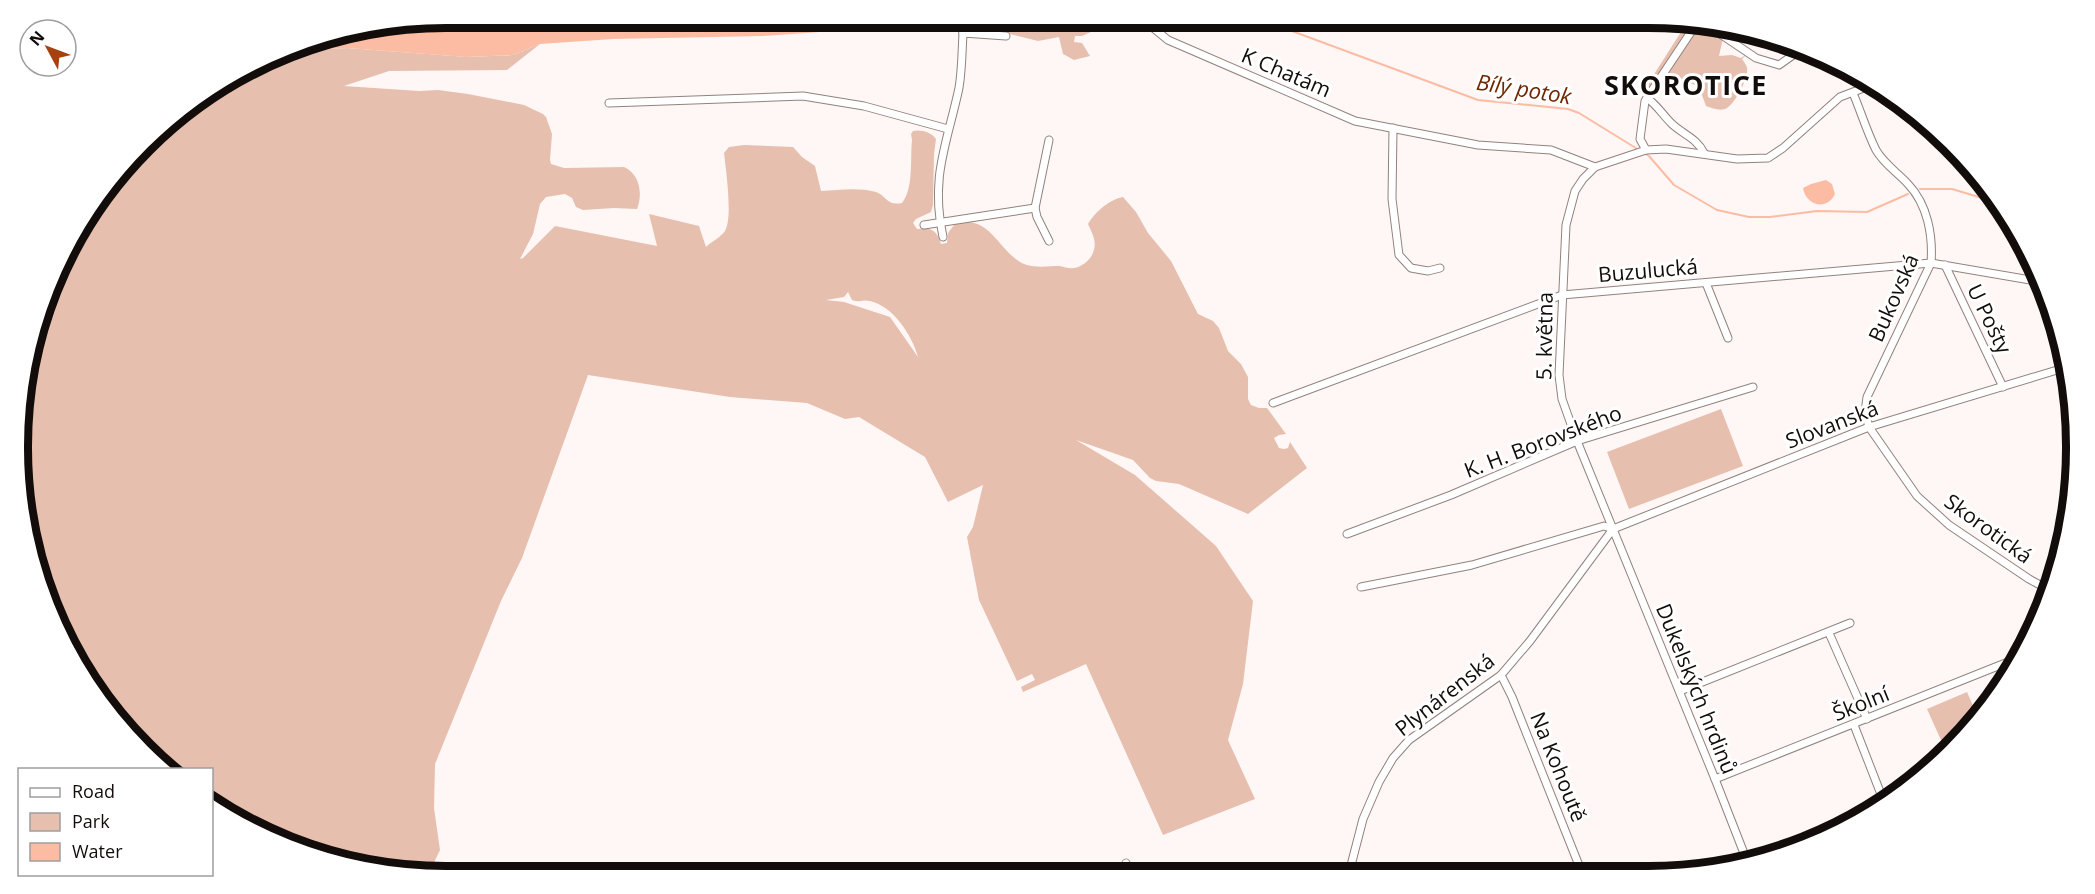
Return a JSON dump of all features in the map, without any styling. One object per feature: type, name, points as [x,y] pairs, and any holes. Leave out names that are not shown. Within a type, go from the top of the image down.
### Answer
[{"type":"street","points":[[943,237],[938,179],[959,86],[962,28]]},
{"type":"street","name":"K Chatám","points":[[1153,28],[1168,40],[1355,121],[1478,145],[1551,150],[1595,167]]},
{"type":"street","points":[[1646,150],[1640,139],[1647,98],[1692,31]]},
{"type":"street","points":[[963,33],[1006,36]]},
{"type":"street","points":[[1723,36],[1756,58],[1779,65],[1793,55]]},
{"type":"street","points":[[1595,167],[1646,150],[1666,149],[1737,159],[1768,158],[1784,148],[1840,97],[1864,89]]},
{"type":"street","name":"Bukovská","points":[[1853,93],[1876,149],[1886,165],[1908,184],[1918,197],[1933,242],[1931,263],[1867,397],[1865,412],[1869,427]]},
{"type":"street","points":[[609,104],[803,96],[864,106],[948,129]]},
{"type":"street","points":[[1647,98],[1672,123],[1700,144],[1704,153]]},
{"type":"street","points":[[1393,128],[1392,199],[1399,255],[1411,268],[1428,271],[1440,268]]},
{"type":"street","points":[[1049,140],[1035,208],[1049,240]]},
{"type":"street","name":"5. května","points":[[1595,167],[1575,191],[1566,225],[1560,387],[1577,441],[1613,529]]},
{"type":"street","points":[[924,225],[1035,208]]},
{"type":"street","name":"Buzulucká","points":[[1273,403],[1562,295],[1931,263],[2032,280]]},
{"type":"street","name":"U Pošty","points":[[1945,266],[2003,387]]},
{"type":"street","points":[[1706,283],[1728,338]]},
{"type":"street","name":"Slovanská","points":[[1613,529],[1869,427],[2059,370]]},
{"type":"street","name":"K. H. Borovského","points":[[1347,534],[1451,495],[1577,441],[1753,387]]},
{"type":"street","name":"Skorotická","points":[[1869,427],[1917,496],[1949,525],[2042,586]]},
{"type":"street","points":[[1361,587],[1472,565],[1604,526],[1613,529]]},
{"type":"street","name":"Plynárenská","points":[[1351,866],[1363,819],[1387,767],[1408,741],[1501,675],[1530,641],[1613,529]]},
{"type":"street","name":"Dukelských hrdinů","points":[[1613,529],[1744,854]]},
{"type":"street","points":[[1680,692],[1850,624]]},
{"type":"street","points":[[1828,633],[1867,720]]},
{"type":"street","name":"Školní","points":[[1715,779],[2006,663]]},
{"type":"street","name":"Na Kohoutě","points":[[1501,675],[1579,866]]},
{"type":"street","points":[[1854,725],[1881,795]]},
{"type":"green space","points":[[986,28],[1100,28],[1082,36],[1075,36],[1074,42],[1082,43],[1090,56],[1074,60],[1063,54],[1059,37],[1038,41]]},
{"type":"green space","points":[[1677,29],[1688,30],[1649,88],[1644,90],[1681,32]]},
{"type":"green space","points":[[1695,31],[1718,35],[1723,38],[1719,56],[1732,55],[1741,58],[1747,54],[1742,59],[1747,68],[1743,85],[1733,103],[1725,109],[1706,106],[1699,87],[1667,72]]},
{"type":"green space","points":[[540,44],[507,70],[389,71],[344,86],[419,91],[438,90],[524,105],[546,117],[552,134],[551,164],[564,168],[624,167],[634,174],[639,185],[640,197],[637,209],[583,210],[576,207],[572,198],[565,194],[546,197],[540,204],[533,234],[520,259],[555,226],[657,246],[649,214],[699,226],[706,247],[725,231],[727,225],[728,194],[724,153],[729,147],[744,145],[793,147],[815,166],[821,191],[869,190],[897,204],[902,203],[908,189],[911,173],[911,134],[916,130],[929,133],[936,139],[933,205],[931,212],[916,219],[913,223],[917,229],[933,230],[938,235],[941,244],[947,243],[948,233],[954,225],[966,222],[977,224],[994,236],[1018,260],[1031,266],[1072,268],[1084,263],[1091,257],[1095,247],[1088,224],[1103,207],[1123,197],[1171,261],[1198,314],[1213,321],[1219,328],[1228,351],[1241,364],[1248,377],[1248,399],[1251,405],[1267,408],[1286,434],[1274,438],[1279,448],[1288,448],[1290,442],[1307,468],[1248,514],[1179,484],[1156,481],[1150,478],[1133,460],[1076,440],[1135,475],[1216,546],[1253,601],[1243,684],[1228,740],[1255,799],[1163,835],[1086,664],[1023,692],[1021,687],[1035,680],[1032,674],[1017,681],[979,600],[967,537],[973,527],[983,485],[948,502],[925,457],[859,417],[845,419],[807,403],[730,397],[588,375],[522,558],[501,601],[435,764],[434,808],[440,850],[433,865],[365,857],[287,834],[213,794],[213,768],[178,768],[171,762],[132,723],[99,680],[60,607],[43,555],[32,502],[29,474],[29,420],[32,392],[43,339],[60,287],[99,214],[132,171],[171,132],[214,99],[238,85],[287,60],[316,50],[347,48],[467,57],[513,55]],"holes":[[[848,292],[852,300],[878,304],[894,315],[906,331],[918,357],[890,317],[844,302],[826,300],[844,297]]]},
{"type":"green space","points":[[1721,409],[1743,466],[1629,509],[1607,452]]},
{"type":"green space","points":[[1967,692],[1974,709],[1943,744],[1927,709]]},
{"type":"water","points":[[447,28],[938,28],[932,30],[849,30],[763,36],[613,39],[540,44],[513,55],[466,57],[347,48],[317,50],[392,32]]},
{"type":"water","points":[[1826,180],[1832,184],[1835,194],[1831,199],[1827,203],[1817,204],[1808,199],[1803,188]]},
{"type":"waterway","name":"Bílý potok","points":[[1284,28],[1478,100],[1568,109],[1579,113],[1639,150]]},
{"type":"waterway","name":"Bílý potok","points":[[1644,153],[1674,185],[1717,210],[1749,217],[1770,217],[1817,211],[1867,212],[1908,194]]},
{"type":"waterway","name":"Bílý potok","points":[[1920,189],[1952,189],[1985,199]]},
{"type":"district","name":"SKOROTICE","points":[[1686,86]]}]
